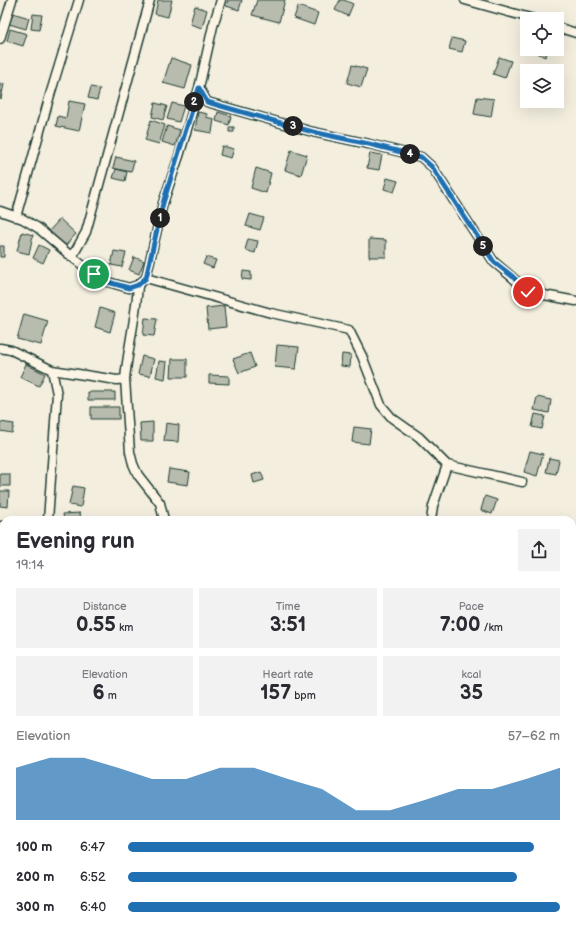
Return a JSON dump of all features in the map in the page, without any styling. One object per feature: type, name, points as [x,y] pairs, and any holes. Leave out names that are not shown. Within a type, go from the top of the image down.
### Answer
[{"type":"street","points":[[0,39],[12,0]]},
{"type":"street","points":[[16,217],[50,95],[79,0]]},
{"type":"street","points":[[72,257],[86,232],[150,0]]},
{"type":"street","points":[[0,211],[38,228],[94,274],[108,282],[129,288],[138,285],[146,278],[163,203],[199,88],[213,26],[221,0]]},
{"type":"street","points":[[465,0],[520,15]]},
{"type":"street","points":[[564,29],[576,33]]},
{"type":"street","points":[[199,88],[207,102],[313,132],[421,157],[432,167],[494,262],[512,276],[528,292],[576,301]]},
{"type":"street","points":[[146,278],[271,313],[349,330],[362,356],[381,405],[392,418],[419,437],[447,465],[522,482]]},
{"type":"street","points":[[138,285],[136,312],[125,380],[130,452],[138,475],[160,503],[163,516]]},
{"type":"street","points":[[0,348],[11,350],[52,370],[125,380]]},
{"type":"street","points":[[48,516],[57,394],[52,370]]},
{"type":"street","points":[[432,516],[433,506],[447,465]]},
{"type":"building","points":[[158,0],[172,0],[168,17],[155,14]]},
{"type":"building","points":[[228,0],[242,0],[239,10],[226,6]]},
{"type":"building","points":[[257,0],[285,0],[279,22],[252,15]]},
{"type":"building","points":[[340,0],[353,4],[348,16],[335,10]]},
{"type":"building","points":[[195,6],[207,10],[202,28],[190,24]]},
{"type":"building","points":[[298,6],[318,13],[314,25],[294,18]]},
{"type":"building","points":[[13,13],[29,18],[26,29],[9,24]]},
{"type":"building","points":[[33,14],[42,15],[39,30],[31,29]]},
{"type":"building","points":[[10,29],[27,34],[23,46],[7,41]]},
{"type":"building","points":[[452,38],[465,41],[462,52],[449,49]]},
{"type":"building","points":[[499,57],[511,61],[505,78],[493,74]]},
{"type":"building","points":[[171,58],[192,65],[185,89],[163,83]]},
{"type":"building","points":[[352,65],[367,69],[361,87],[347,83]]},
{"type":"building","points":[[0,83],[4,84],[1,99],[0,98]]},
{"type":"building","points":[[91,87],[100,89],[97,100],[88,98]]},
{"type":"building","points":[[477,97],[494,99],[491,117],[474,114]]},
{"type":"building","points":[[69,101],[85,104],[79,131],[56,126],[58,116],[66,118]]},
{"type":"building","points":[[155,103],[167,106],[163,120],[152,117]]},
{"type":"building","points":[[172,103],[184,106],[179,122],[167,119]]},
{"type":"building","points":[[198,112],[207,114],[206,117],[214,119],[212,133],[195,130]]},
{"type":"building","points":[[218,112],[231,116],[229,125],[216,121]]},
{"type":"building","points":[[151,120],[165,125],[159,144],[145,140]]},
{"type":"building","points":[[167,126],[180,130],[175,146],[162,142]]},
{"type":"building","points":[[229,127],[234,127],[234,132],[229,132]]},
{"type":"building","points":[[222,146],[234,149],[231,158],[220,155]]},
{"type":"building","points":[[291,150],[307,155],[301,175],[285,170]]},
{"type":"building","points":[[370,153],[382,155],[379,170],[367,168]]},
{"type":"building","points":[[116,157],[134,161],[131,172],[113,168]]},
{"type":"building","points":[[256,168],[271,173],[266,193],[251,188]]},
{"type":"building","points":[[116,169],[127,172],[125,181],[113,178]]},
{"type":"building","points":[[387,178],[398,181],[394,192],[384,189]]},
{"type":"building","points":[[250,214],[264,218],[260,230],[246,226]]},
{"type":"building","points":[[60,219],[76,234],[65,246],[49,231]]},
{"type":"building","points":[[22,232],[33,235],[29,254],[17,251]]},
{"type":"building","points":[[248,239],[258,241],[255,253],[245,250]]},
{"type":"building","points":[[369,239],[386,240],[386,257],[369,257]]},
{"type":"building","points":[[39,245],[49,250],[43,263],[33,258]]},
{"type":"building","points":[[0,246],[4,246],[4,257],[0,257]]},
{"type":"building","points":[[114,251],[126,253],[122,267],[111,265]]},
{"type":"building","points":[[134,257],[144,261],[139,274],[129,270]]},
{"type":"building","points":[[206,257],[216,260],[213,268],[203,264]]},
{"type":"building","points":[[243,271],[251,272],[251,280],[242,279]]},
{"type":"building","points":[[224,306],[226,327],[208,329],[206,308]]},
{"type":"building","points":[[100,308],[115,313],[110,332],[95,327]]},
{"type":"building","points":[[24,314],[48,321],[41,345],[17,339]]},
{"type":"building","points":[[145,318],[157,319],[154,336],[143,335]]},
{"type":"building","points":[[277,345],[299,347],[296,369],[275,367]]},
{"type":"building","points":[[250,353],[255,367],[239,373],[233,359]]},
{"type":"building","points":[[342,354],[351,355],[350,367],[341,366]]},
{"type":"building","points":[[142,356],[154,359],[150,376],[138,374]]},
{"type":"building","points":[[172,359],[187,359],[187,377],[171,377]]},
{"type":"building","points":[[159,361],[167,362],[165,379],[156,377]]},
{"type":"building","points":[[26,364],[45,374],[39,386],[20,377]]},
{"type":"building","points":[[209,375],[229,376],[229,384],[209,383]]},
{"type":"building","points":[[88,392],[115,392],[115,400],[88,400]]},
{"type":"building","points":[[537,397],[551,400],[549,413],[534,410]]},
{"type":"building","points":[[91,407],[119,407],[119,419],[91,419]]},
{"type":"building","points":[[535,414],[545,416],[542,429],[532,427]]},
{"type":"building","points":[[0,422],[14,424],[12,433],[0,431]]},
{"type":"building","points":[[153,422],[153,441],[141,441],[140,423]]},
{"type":"building","points":[[166,423],[179,425],[178,442],[164,441]]},
{"type":"building","points":[[354,427],[371,429],[369,444],[352,442]]},
{"type":"building","points":[[530,451],[543,454],[537,476],[524,472]]},
{"type":"building","points":[[549,458],[559,460],[556,474],[546,472]]},
{"type":"building","points":[[169,469],[190,472],[188,485],[167,482]]},
{"type":"building","points":[[261,472],[264,480],[254,483],[252,475]]},
{"type":"building","points":[[0,474],[10,474],[10,486],[0,486]]},
{"type":"building","points":[[73,486],[84,488],[81,507],[69,505]]},
{"type":"building","points":[[0,491],[9,491],[8,507],[0,506]]},
{"type":"building","points":[[485,496],[497,500],[492,514],[481,510]]},
{"type":"building","points":[[80,513],[80,516],[63,516],[63,514]]},
{"type":"route","points":[[94,274],[108,282],[129,288],[138,285],[146,278],[163,203],[180,153],[199,88],[207,102],[313,132],[421,157],[432,167],[494,262],[512,276],[528,292]]}]
